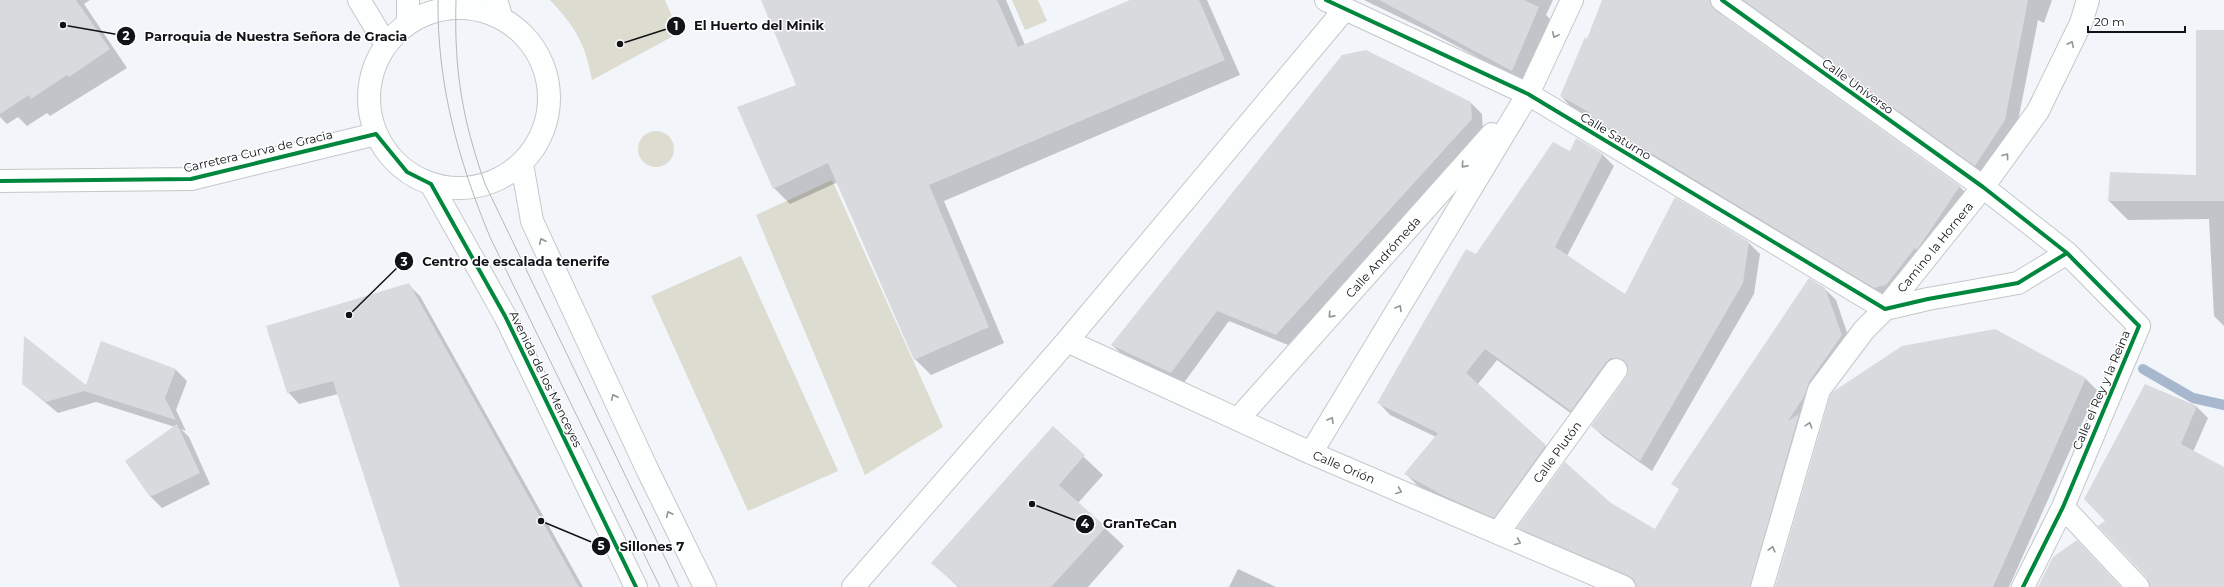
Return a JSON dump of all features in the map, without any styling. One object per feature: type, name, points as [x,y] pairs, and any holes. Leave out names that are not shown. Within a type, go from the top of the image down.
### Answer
[{"type":"street","points":[[359,0],[385,43]]},
{"type":"street","name":"Calle Andrómeda","points":[[1311,453],[1528,94],[1572,0]]},
{"type":"street","name":"Calle Universo","points":[[1722,0],[1983,187]]},
{"type":"street","name":"Camino la Hornera","points":[[1762,587],[1819,390],[1864,330],[1885,309],[1983,187],[2038,111],[2081,23],[2088,0]]},
{"type":"street","points":[[854,587],[1067,341],[1335,5]]},
{"type":"street","name":"Calle Saturno","points":[[1335,5],[1528,94],[1885,309]]},
{"type":"street","points":[[438,8],[472,10],[499,8],[520,29],[544,63],[551,97],[545,130],[522,164],[501,179],[470,189],[431,184],[407,172],[376,134],[368,103],[371,71],[385,43],[408,11],[438,8]]},
{"type":"street","name":"Calle Andrómeda","points":[[1238,419],[1528,94]]},
{"type":"street","name":"Carretera Curva de Gracia","points":[[0,181],[191,179],[376,134]]},
{"type":"street","points":[[522,164],[532,221],[648,471],[705,587]]},
{"type":"street","name":"Avenida de los Menceyes","points":[[431,184],[505,316],[636,587]]},
{"type":"street","name":"Calle el Rey y la Reina","points":[[1983,187],[2067,253],[2139,326],[2062,506],[2023,587]]},
{"type":"street","points":[[1885,309],[1928,299],[2018,283],[2067,253]]},
{"type":"street","name":"Calle Orión","points":[[1067,341],[1311,453],[1624,587]]},
{"type":"street","name":"Calle Plutón","points":[[1498,533],[1616,370]]},
{"type":"street","points":[[2062,506],[2138,587]]},
{"type":"shaded area","points":[[550,0],[665,0],[679,33],[592,80],[586,56],[578,37],[567,19]]},
{"type":"shaded area","points":[[1012,0],[1038,0],[1047,21],[1025,30]]},
{"type":"shaded area","points":[[660,131],[669,136],[673,142],[673,156],[669,162],[660,167],[652,167],[643,162],[639,156],[638,145],[643,136],[649,132]]},
{"type":"shaded area","points":[[832,180],[943,427],[865,475],[756,215]]},
{"type":"shaded area","points":[[741,256],[838,471],[748,511],[651,296]]},
{"type":"building","points":[[0,0],[76,0],[110,49],[69,77],[67,75],[31,99],[29,95],[0,114]]},
{"type":"building","points":[[761,0],[997,0],[1018,47],[1130,0],[1199,0],[1225,60],[929,185],[989,327],[914,360],[828,163],[773,189],[737,107],[796,85]]},
{"type":"building","points":[[1379,0],[1524,0],[1539,7],[1512,71]]},
{"type":"building","points":[[1602,0],[1710,0],[1715,10],[1960,186],[1917,250],[1915,248],[1886,285],[1874,288],[1588,115],[1589,112],[1560,96],[1585,37],[1587,39]]},
{"type":"building","points":[[1743,0],[2028,0],[2005,120],[1975,166]]},
{"type":"building","points":[[2196,30],[2224,30],[2224,201],[2108,201],[2110,172],[2196,175]]},
{"type":"building","points":[[1366,50],[1471,102],[1472,119],[1276,335],[1217,311],[1171,373],[1111,345],[1342,55]]},
{"type":"building","points":[[1576,138],[1603,154],[1555,247],[1625,294],[1675,197],[1749,242],[1743,283],[1640,461],[1591,426],[1626,377],[1628,365],[1623,360],[1611,358],[1606,362],[1571,411],[1485,349],[1466,373],[1546,445],[1494,518],[1444,496],[1404,474],[1438,433],[1377,403],[1466,249],[1476,254],[1553,142],[1570,151]]},
{"type":"building","points":[[1809,278],[1825,288],[1842,335],[1809,382],[1805,395],[1788,421],[1799,414],[1750,587],[1636,587],[1634,580],[1629,576],[1517,528],[1565,462],[1611,503],[1655,529],[1679,489],[1671,484]]},
{"type":"building","points":[[409,283],[579,587],[400,587],[333,381],[287,393],[266,326]]},
{"type":"building","points":[[1995,329],[2086,378],[1993,587],[1775,587],[1830,396],[1834,391],[1902,346]]},
{"type":"building","points":[[24,336],[86,385],[101,341],[176,369],[165,398],[176,420],[84,391],[46,402],[22,384]]},
{"type":"building","points":[[2145,384],[2197,406],[2181,444],[2224,467],[2224,587],[2150,587],[2147,578],[2098,526],[2105,521],[2084,499]]},
{"type":"building","points":[[177,424],[200,473],[150,497],[125,461]]},
{"type":"building","points":[[1053,426],[1085,455],[1059,485],[1106,527],[1051,587],[959,587],[931,563]]},
{"type":"building","points":[[2077,540],[2121,587],[2038,587],[2053,557]]},
{"type":"waterway","points":[[2143,369],[2193,398],[2224,405]]},
{"type":"tram line","points":[[438,0],[441,61],[446,91],[459,150],[468,179],[490,237],[660,587]]},
{"type":"tram line","points":[[456,0],[456,49],[461,94],[470,137],[485,184],[679,587]]},
{"type":"cycle path","points":[[1326,0],[1528,94],[1885,309],[1928,299],[2018,283],[2067,253]]},
{"type":"cycle path","points":[[1722,0],[1983,187],[2067,253],[2139,326],[2063,507],[2023,587]]},
{"type":"cycle path","points":[[0,181],[191,179],[376,134],[407,172],[431,184],[505,316],[636,587]]},
{"type":"place","name":"Parroquia de Nuestra Señora de Gracia","points":[[63,25]]},
{"type":"place","name":"El Huerto del Minik","points":[[620,44]]},
{"type":"place","name":"Centro de escalada tenerife","points":[[349,315]]},
{"type":"place","name":"GranTeCan","points":[[1032,504]]},
{"type":"place","name":"Sillones 7","points":[[541,521]]}]
